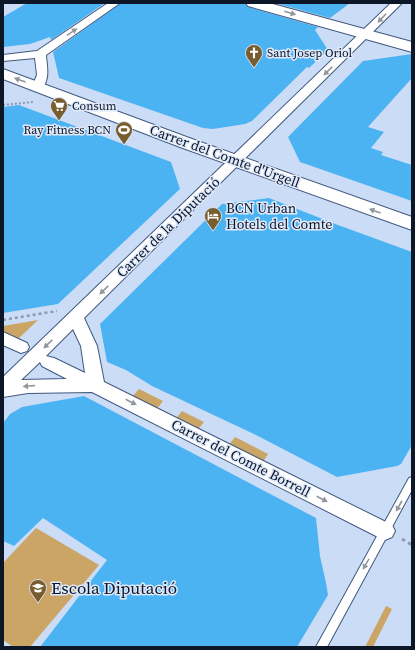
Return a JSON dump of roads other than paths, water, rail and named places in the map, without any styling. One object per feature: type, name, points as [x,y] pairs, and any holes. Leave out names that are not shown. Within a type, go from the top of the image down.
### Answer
[{"type":"main road","points":[[253,3],[412,47]]},
{"type":"main road","name":"Carrer del Comte d'Urgell","points":[[3,74],[38,89],[412,224]]},
{"type":"street","points":[[3,58],[40,54],[115,3]]},
{"type":"street","name":"Carrer de la Diputació","points":[[3,389],[397,3]]},
{"type":"street","points":[[38,89],[40,54]]},
{"type":"street","points":[[76,317],[89,346],[96,385]]},
{"type":"street","points":[[3,338],[21,348]]},
{"type":"street","name":"Carrer del Comte Borrell","points":[[48,362],[385,531]]},
{"type":"street","name":"Carrer del Comte Borrell","points":[[3,389],[28,386],[96,385]]},
{"type":"lane","points":[[321,647],[412,482]]},
{"type":"place","name":"Sant Josep Oriol","points":[[254,68]]},
{"type":"place","name":"Consum","points":[[59,121]]},
{"type":"place","name":"Ray Fitness BCN","points":[[124,145]]},
{"type":"place","name":"BCN Urban Hotels del Comte","points":[[213,231]]},
{"type":"place","name":"Escola Diputació","points":[[38,603]]}]
